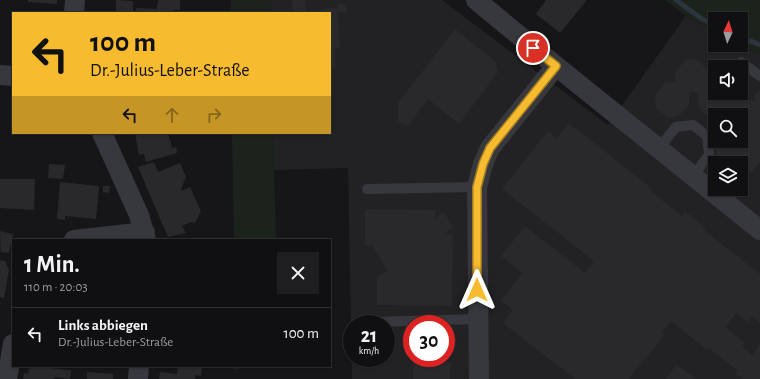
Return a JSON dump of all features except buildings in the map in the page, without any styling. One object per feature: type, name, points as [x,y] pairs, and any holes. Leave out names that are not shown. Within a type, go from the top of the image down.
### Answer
[{"type":"street","points":[[74,12],[75,0]]},
{"type":"street","points":[[476,0],[693,176],[758,224]]},
{"type":"street","points":[[479,379],[477,187],[483,164],[490,148],[556,66]]},
{"type":"street","points":[[0,75],[12,76]]},
{"type":"street","points":[[92,239],[145,236],[102,134]]},
{"type":"street","points":[[7,379],[12,350]]},
{"type":"street","points":[[138,379],[139,367]]},
{"type":"lane","points":[[748,67],[760,76]]},
{"type":"lane","points":[[659,148],[676,127],[693,125],[707,136],[708,156],[693,176]]},
{"type":"lane","points":[[367,189],[477,187]]},
{"type":"lane","points":[[395,321],[478,319]]},
{"type":"shaded area","points":[[231,0],[271,0],[271,12],[231,12]]},
{"type":"shaded area","points":[[271,0],[442,0],[608,125],[686,16],[708,28],[708,52],[748,52],[748,49],[760,55],[760,379],[352,379],[352,367],[395,367],[395,315],[351,315],[348,168],[274,170],[273,134],[331,134],[331,12],[271,12]]},
{"type":"shaded area","points":[[665,0],[760,0],[760,55],[748,49],[748,12],[708,12],[708,28],[686,16]]},
{"type":"shaded area","points":[[232,134],[273,134],[276,239],[234,239]]},
{"type":"waterway","points":[[676,0],[708,22]]},
{"type":"waterway","points":[[748,40],[760,45]]},
{"type":"route","points":[[477,290],[477,187],[483,164],[490,148],[556,66],[533,48]]}]
